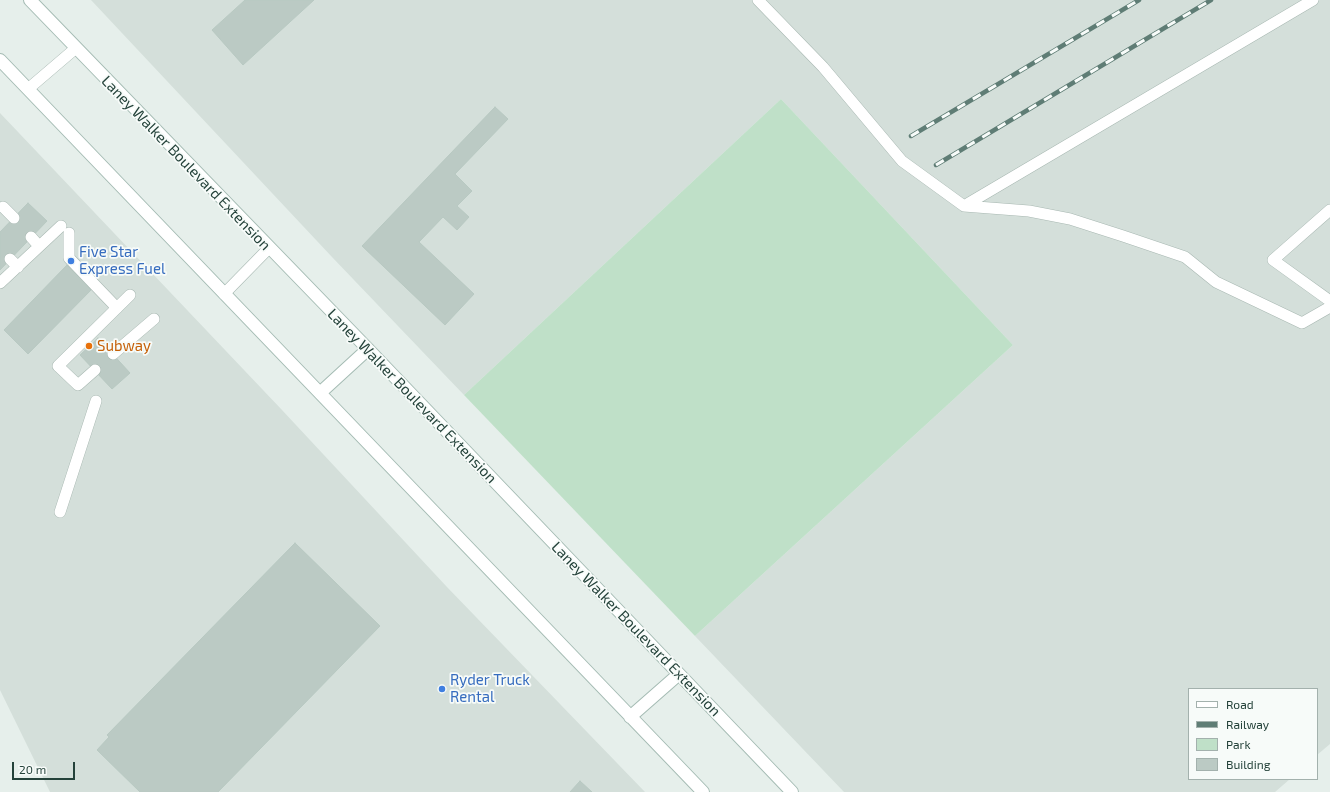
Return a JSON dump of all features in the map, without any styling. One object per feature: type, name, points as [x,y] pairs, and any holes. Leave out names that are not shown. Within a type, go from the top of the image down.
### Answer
[{"type":"main road","name":"Laney Walker Boulevard Extension","points":[[30,0],[368,349],[792,792]]},
{"type":"main road","points":[[0,60],[703,792]]},
{"type":"main road","points":[[320,393],[368,349]]},
{"type":"main road","points":[[630,717],[679,674]]},
{"type":"lane","points":[[758,0],[822,67],[902,161],[964,206],[1028,211],[1070,219],[1185,257],[1216,282],[1302,323],[1330,307]]},
{"type":"lane","points":[[964,206],[1313,0]]},
{"type":"lane","points":[[28,89],[76,48]]},
{"type":"lane","points":[[4,207],[14,218]]},
{"type":"lane","points":[[1330,210],[1273,260],[1330,301]]},
{"type":"lane","points":[[0,283],[14,263],[65,230],[69,258],[117,308]]},
{"type":"lane","points":[[32,237],[39,246]]},
{"type":"lane","points":[[224,294],[269,248]]},
{"type":"lane","points":[[95,370],[78,385],[58,366],[130,295]]},
{"type":"lane","points":[[114,354],[154,319]]},
{"type":"lane","points":[[60,512],[96,401]]},
{"type":"shaded area","points":[[91,0],[1330,0],[1330,744],[1318,754],[1318,688],[1188,688],[1188,780],[1289,780],[1275,792],[844,792],[695,636],[1013,345],[781,99],[464,395],[332,257]]},
{"type":"shaded area","points":[[0,113],[282,410],[447,587],[645,792],[50,792],[0,690]]},
{"type":"green space","points":[[781,99],[1013,345],[695,636],[464,395]]},
{"type":"building","points":[[245,0],[314,0],[243,65],[212,30]]},
{"type":"building","points":[[495,107],[508,119],[455,174],[472,191],[457,206],[469,217],[457,230],[443,217],[419,242],[474,294],[445,325],[362,246]]},
{"type":"building","points":[[28,203],[47,221],[0,270],[0,232]]},
{"type":"building","points":[[67,265],[91,290],[28,354],[4,330]]},
{"type":"building","points":[[98,338],[130,373],[112,389],[80,355]]},
{"type":"building","points":[[295,543],[380,626],[218,792],[140,792],[97,750],[109,737],[107,735]]},
{"type":"building","points":[[580,781],[592,792],[570,792]]},
{"type":"railway","points":[[911,136],[1139,0]]},
{"type":"railway","points":[[936,165],[1211,0]]},
{"type":"place","name":"Five Star Express Fuel","points":[[71,261]]},
{"type":"place","name":"Subway","points":[[89,346]]},
{"type":"place","name":"Ryder Truck Rental","points":[[442,689]]}]
